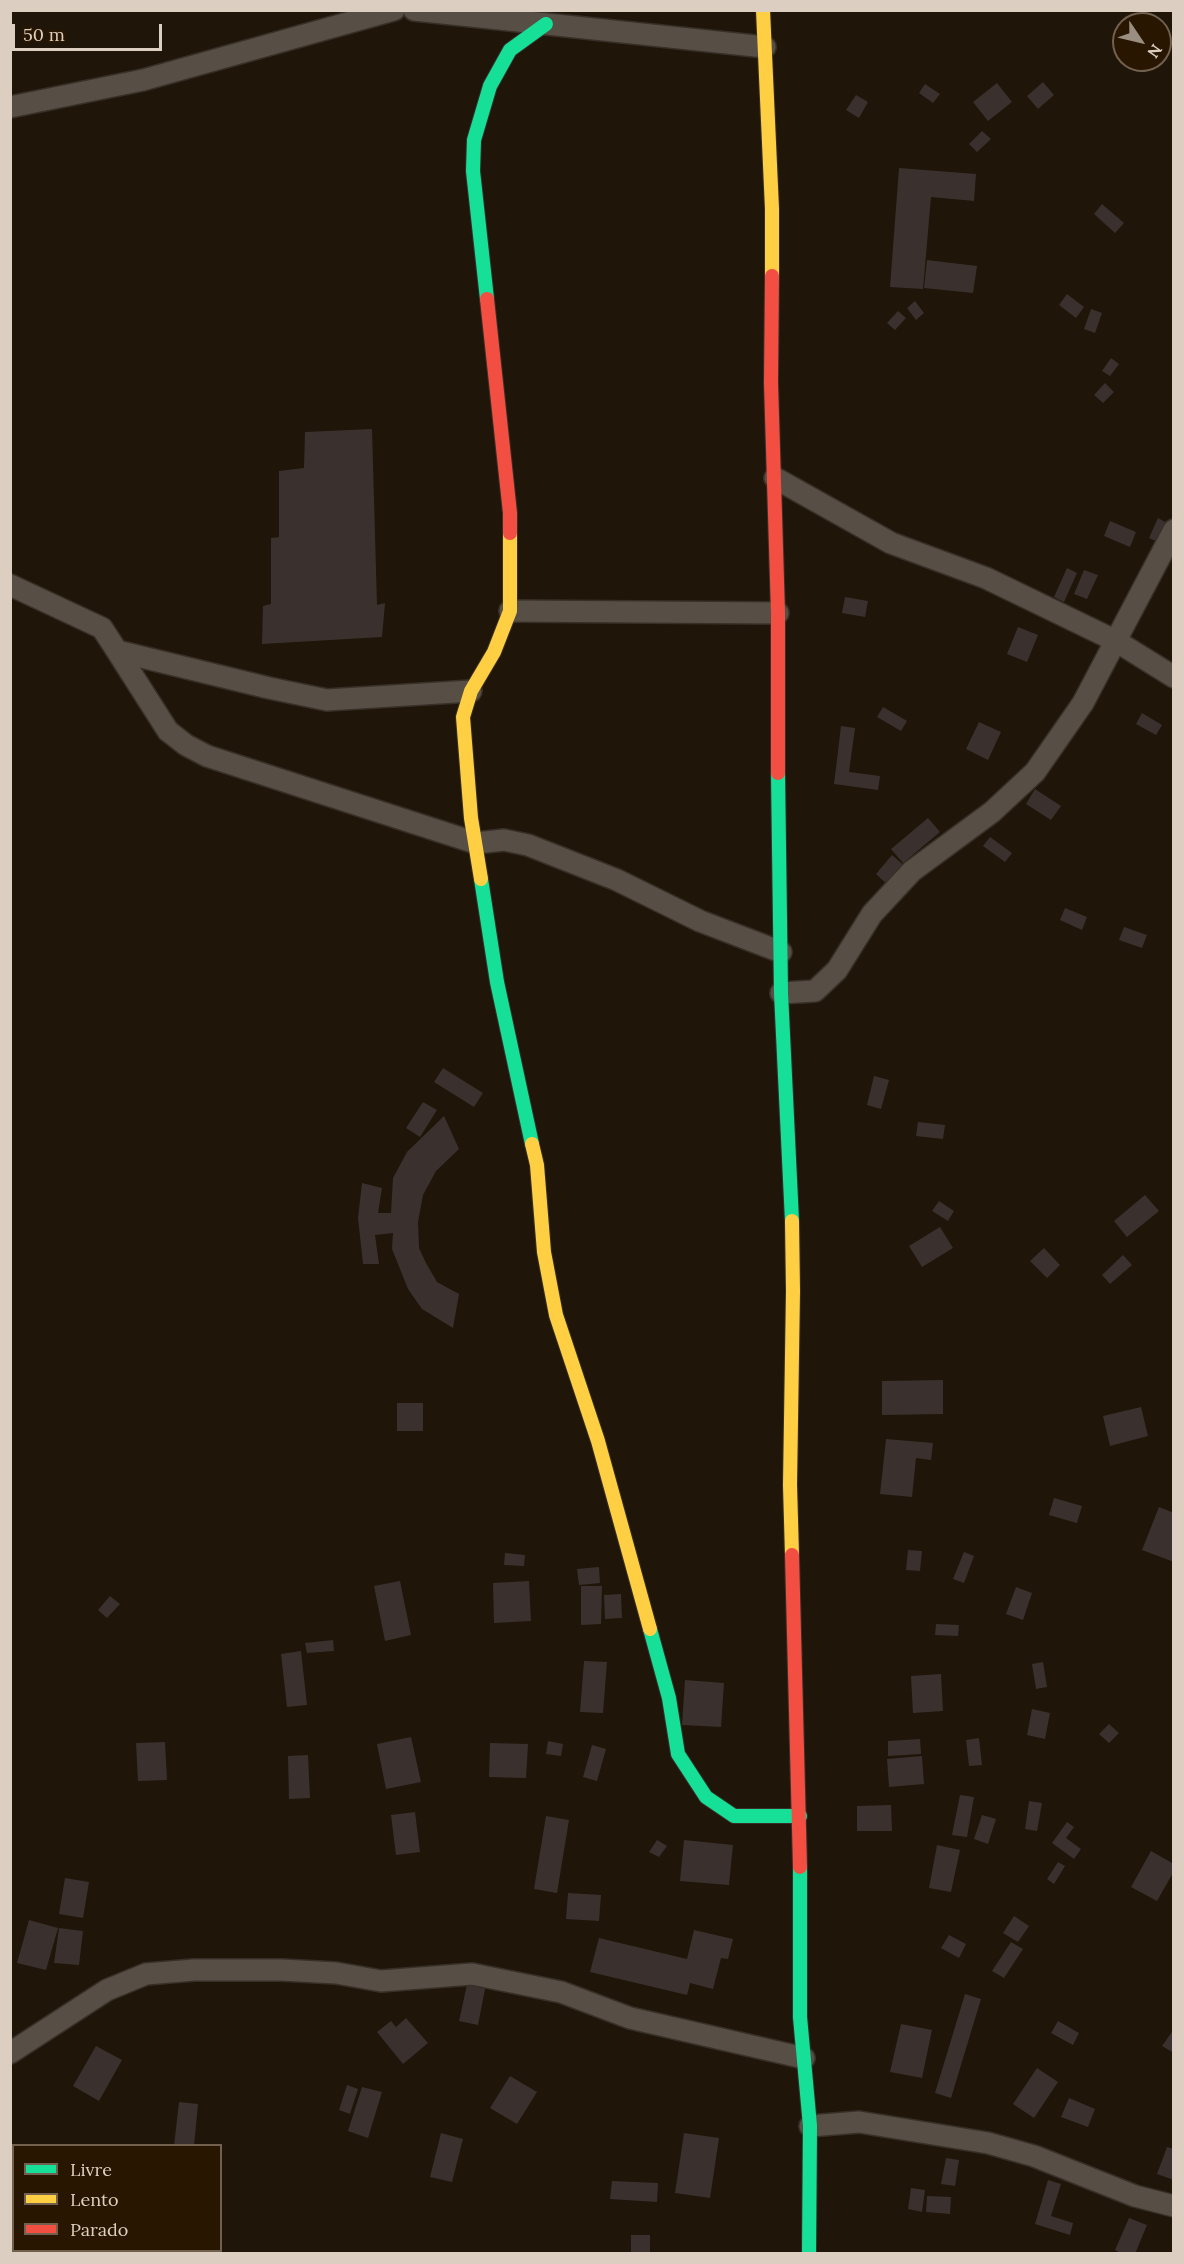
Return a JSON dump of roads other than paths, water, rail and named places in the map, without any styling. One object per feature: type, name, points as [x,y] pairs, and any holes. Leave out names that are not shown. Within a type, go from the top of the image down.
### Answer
[{"type":"main road","points":[[763,10],[772,208],[771,383],[776,478],[781,993],[791,1188],[793,1291],[790,1485],[800,1816],[800,2018],[810,2126],[809,2253]]},
{"type":"main road","points":[[546,24],[510,51],[490,86],[474,140],[473,171],[510,513],[510,611],[494,652],[471,691],[463,717],[471,818],[497,982],[537,1165],[544,1252],[556,1315],[598,1441],[652,1635],[669,1698],[678,1755],[706,1797],[734,1816],[800,1816]]},
{"type":"street","points":[[10,106],[143,80],[394,10]]},
{"type":"street","points":[[414,10],[765,47]]},
{"type":"street","points":[[776,478],[891,543],[986,578],[1116,641],[1173,677]]},
{"type":"street","points":[[781,993],[815,991],[837,970],[872,914],[912,871],[992,812],[1035,772],[1083,704],[1173,530]]},
{"type":"street","points":[[10,585],[102,628],[168,731],[186,745],[207,756],[476,843],[504,840],[549,852],[617,880],[700,921],[781,952]]},
{"type":"street","points":[[510,611],[778,613]]},
{"type":"street","points":[[117,651],[327,700],[471,691]]},
{"type":"street","points":[[10,2053],[107,1990],[146,1974],[194,1970],[282,1970],[336,1973],[381,1981],[472,1974],[561,1992],[630,2018],[804,2058]]},
{"type":"street","points":[[810,2126],[859,2122],[988,2143],[1034,2156],[1135,2196],[1173,2206]]}]
